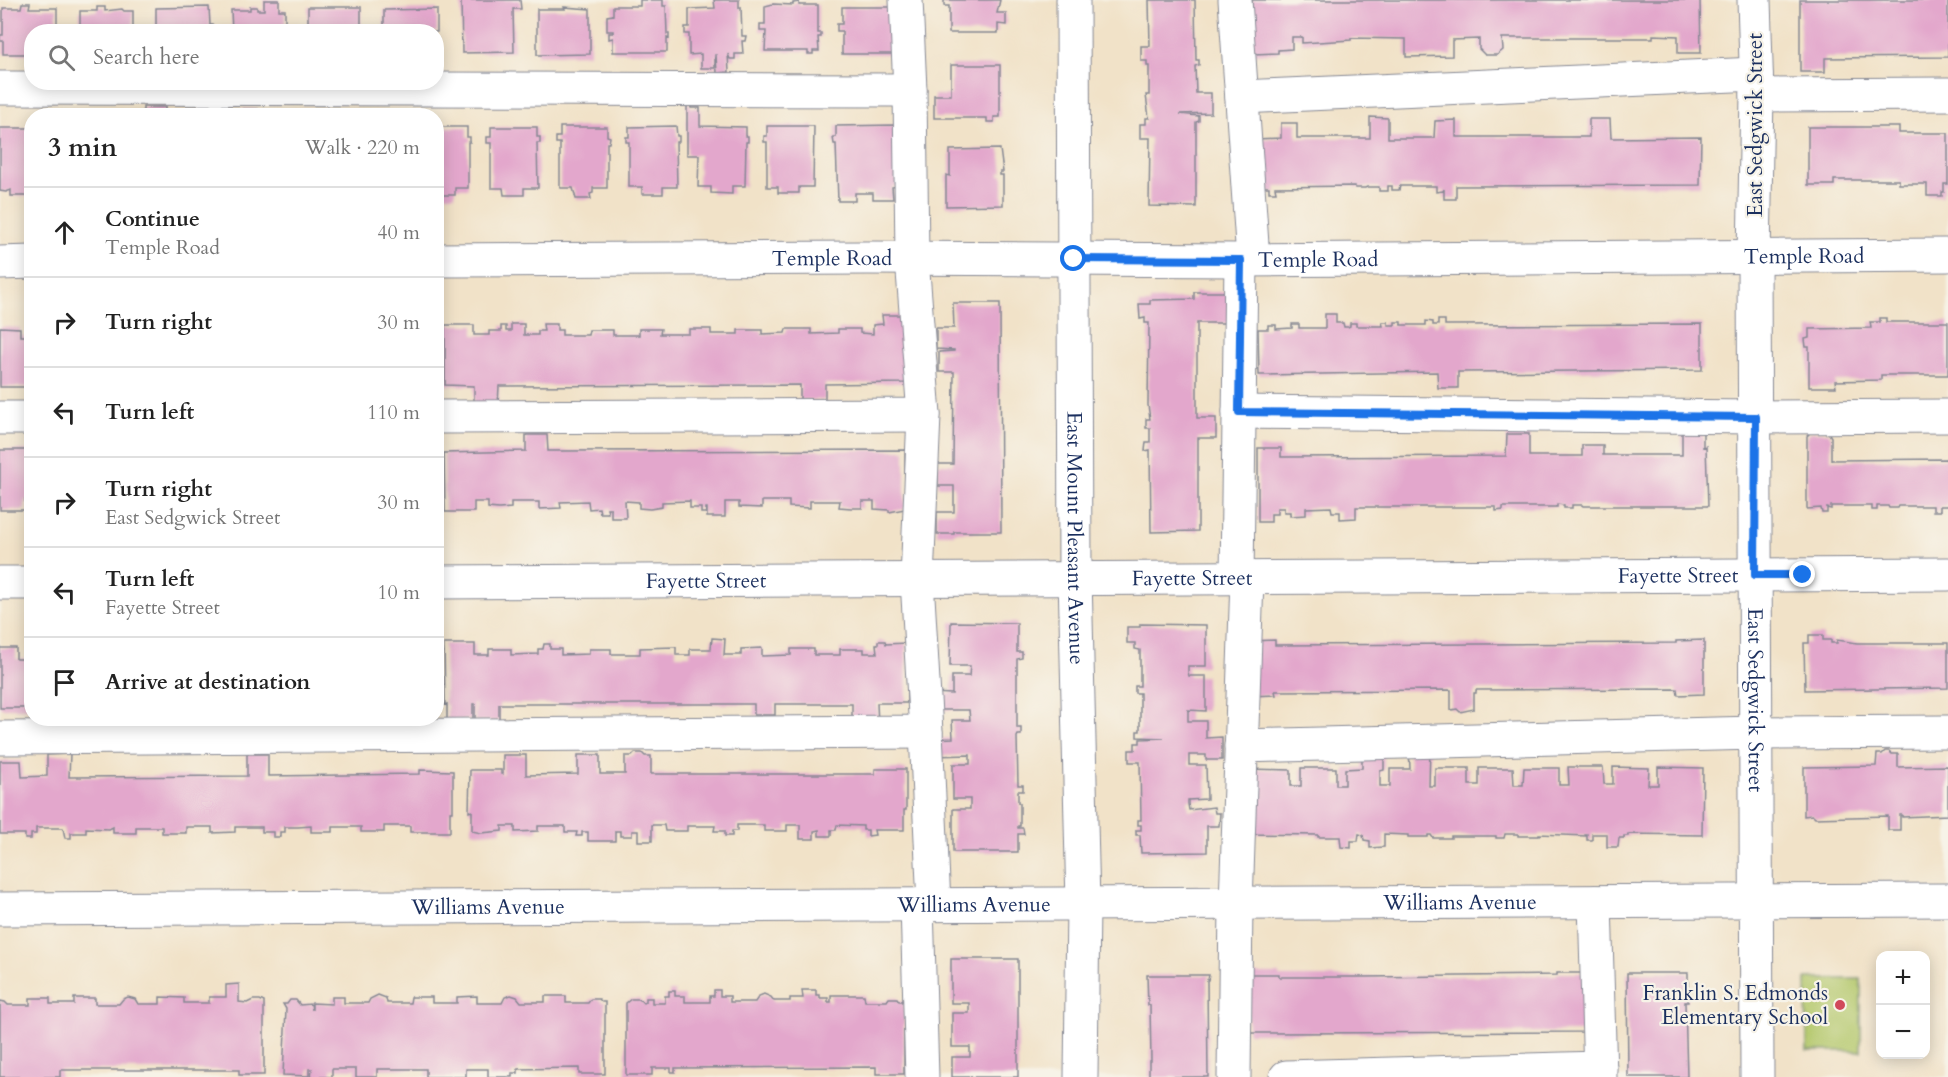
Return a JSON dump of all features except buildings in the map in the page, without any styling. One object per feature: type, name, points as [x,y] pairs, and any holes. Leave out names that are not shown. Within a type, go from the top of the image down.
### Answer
[{"type":"street","points":[[906,0],[910,90],[912,259],[924,415],[916,580],[926,732],[922,1077]]},
{"type":"street","name":"East Mount Pleasant Avenue","points":[[1073,0],[1075,577],[1083,904],[1081,1077]]},
{"type":"street","points":[[1234,1077],[1241,746],[1242,579],[1239,412],[1247,260],[1242,97],[1235,0]]},
{"type":"street","name":"East Sedgwick Street","points":[[1754,0],[1757,85],[1755,256],[1757,1077]]},
{"type":"street","points":[[1242,97],[1757,85],[1948,94]]},
{"type":"street","points":[[0,88],[24,88]]},
{"type":"street","points":[[444,89],[910,90]]},
{"type":"street","name":"Temple Road","points":[[444,260],[1247,260],[1948,255]]},
{"type":"street","points":[[0,262],[24,262]]},
{"type":"street","points":[[1239,412],[1756,417],[1948,416]]},
{"type":"street","points":[[444,417],[924,415]]},
{"type":"street","points":[[0,418],[24,418]]},
{"type":"street","name":"Fayette Street","points":[[444,582],[1948,574]]},
{"type":"street","points":[[0,583],[24,583]]},
{"type":"street","points":[[0,738],[926,732]]},
{"type":"street","points":[[1241,746],[1756,733],[1948,732]]},
{"type":"street","name":"Williams Avenue","points":[[0,909],[1948,900]]},
{"type":"street","points":[[1286,1077],[1600,1072],[1595,902]]},
{"type":"green space","points":[[1806,979],[1861,979],[1861,1051],[1807,1051]]},
{"type":"place","name":"Franklin S. Edmonds Elementary School","points":[[1840,1005]]},
{"type":"route","points":[[1074,259],[1241,260],[1239,412],[1756,417],[1755,575],[1803,575]]}]
